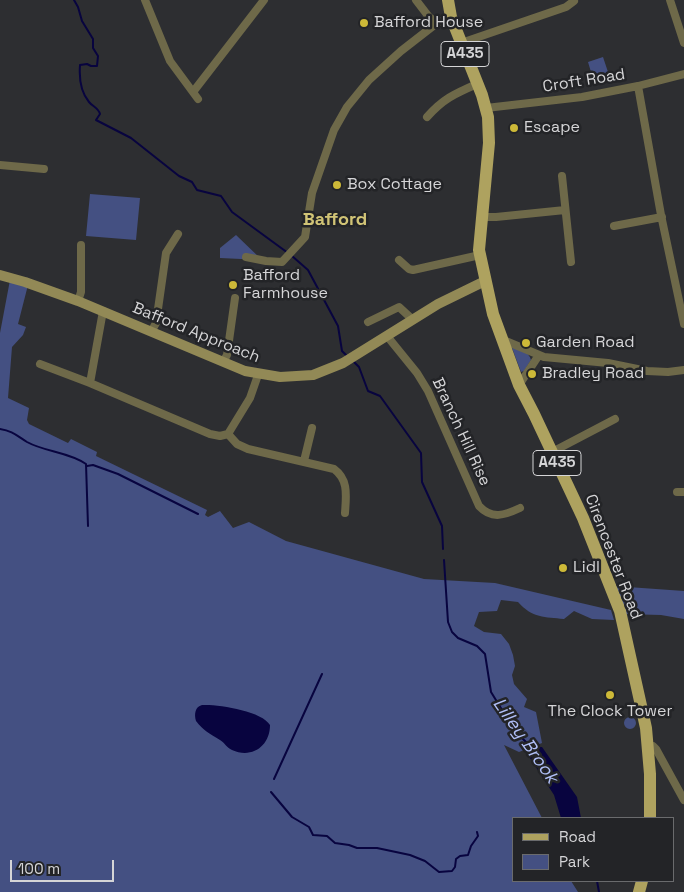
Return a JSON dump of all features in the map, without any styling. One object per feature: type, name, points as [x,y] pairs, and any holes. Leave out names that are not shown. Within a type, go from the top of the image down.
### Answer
[{"type":"main road","name":"Cirencester Road","points":[[448,0],[451,17],[486,108],[489,127],[481,217],[480,255],[485,281],[501,339],[519,385],[583,518],[620,611],[644,718],[650,774],[650,817]]},
{"type":"street","points":[[145,0],[170,61],[198,99]]},
{"type":"street","points":[[192,92],[264,0]]},
{"type":"street","points":[[416,0],[437,23]]},
{"type":"street","points":[[670,0],[684,43]]},
{"type":"street","points":[[461,43],[566,7],[574,1]]},
{"type":"street","points":[[246,256],[266,261],[282,262],[300,244],[305,236],[312,193],[330,139],[347,106],[369,80],[401,51],[437,23],[451,17]]},
{"type":"street","name":"Croft Road","points":[[486,108],[578,97],[638,86],[684,74]]},
{"type":"street","points":[[427,117],[439,103],[453,94],[477,84]]},
{"type":"street","points":[[638,86],[684,324]]},
{"type":"street","points":[[0,165],[44,169]]},
{"type":"street","points":[[562,176],[571,262]]},
{"type":"street","points":[[481,217],[565,210]]},
{"type":"street","points":[[614,226],[662,217]]},
{"type":"street","points":[[152,332],[156,323],[166,253],[178,234]]},
{"type":"street","points":[[78,301],[81,292],[81,245]]},
{"type":"street","points":[[399,260],[409,269],[414,270],[424,266],[445,264],[480,255]]},
{"type":"street","name":"Bafford Approach","points":[[0,275],[21,280],[78,301],[258,375],[280,377],[302,376],[323,372],[343,363],[412,319],[485,281]]},
{"type":"street","points":[[224,362],[227,355],[235,298]]},
{"type":"street","points":[[368,322],[399,308],[412,319]]},
{"type":"street","points":[[90,383],[103,311]]},
{"type":"street","name":"Branch Hill Rise","points":[[387,336],[417,372],[428,390],[479,506],[489,513],[497,515],[504,515],[520,508]]},
{"type":"street","points":[[501,339],[549,358],[608,363],[653,371],[684,370]]},
{"type":"street","points":[[519,385],[539,355]]},
{"type":"street","points":[[40,364],[210,434],[220,436],[228,434],[250,398],[258,375]]},
{"type":"street","points":[[552,452],[615,419]]},
{"type":"street","points":[[304,461],[312,428]]},
{"type":"street","points":[[228,434],[237,444],[248,449],[334,469],[346,484],[345,513]]},
{"type":"street","points":[[648,746],[653,746],[656,750],[684,800]]},
{"type":"green space","points":[[603,57],[609,75],[598,78],[599,81],[594,82],[588,62]]},
{"type":"green space","points":[[90,194],[140,198],[136,240],[86,236]]},
{"type":"green space","points":[[236,235],[262,260],[220,258],[220,248]]},
{"type":"green space","points":[[10,280],[28,285],[18,324],[26,327],[23,335],[12,347],[8,398],[29,408],[27,420],[29,424],[68,443],[71,439],[97,452],[96,456],[207,510],[205,515],[208,517],[220,511],[233,528],[249,522],[286,541],[424,579],[495,583],[611,610],[614,620],[592,619],[574,611],[564,619],[551,618],[534,614],[518,602],[501,600],[497,611],[479,612],[474,626],[484,632],[501,634],[509,644],[515,666],[512,675],[514,684],[527,699],[524,707],[536,712],[542,743],[519,752],[504,745],[541,817],[512,817],[512,882],[572,882],[578,892],[0,892],[0,333]]},
{"type":"green space","points":[[512,348],[518,348],[530,357],[531,360],[524,371],[521,372]]},
{"type":"green space","points":[[614,586],[684,591],[684,619],[661,615],[624,614]]},
{"type":"green space","points":[[628,717],[632,717],[636,723],[632,729],[628,729],[624,725],[624,721]]},
{"type":"shaded area","points":[[202,705],[239,709],[258,716],[270,725],[267,739],[263,745],[253,752],[246,753],[230,749],[196,721],[196,711]]},
{"type":"shaded area","points":[[531,747],[542,747],[577,797],[581,817],[561,817],[554,795],[528,755]]},
{"type":"waterway","name":"Lilley Brook","points":[[74,0],[82,21],[93,39],[93,48],[98,56],[97,66],[80,65],[80,80],[84,93],[100,114],[96,120],[131,138],[179,176],[192,182],[197,190],[221,196],[232,212],[288,253]]},
{"type":"waterway","name":"Lilley Brook","points":[[292,256],[308,270],[338,326],[342,351],[347,356]]},
{"type":"waterway","name":"Lilley Brook","points":[[353,361],[359,367],[368,391],[380,396],[421,453],[422,482],[442,526],[443,549]]},
{"type":"waterway","points":[[0,429],[12,432],[27,442],[41,448],[72,457],[86,464],[88,526]]},
{"type":"waterway","points":[[87,466],[93,465],[118,474],[198,514]]},
{"type":"waterway","name":"Lilley Brook","points":[[444,560],[448,622],[452,632],[458,638],[477,646],[485,654],[491,692],[515,731],[532,748]]},
{"type":"waterway","points":[[274,779],[322,674]]},
{"type":"waterway","points":[[271,792],[292,817],[309,827],[313,835],[327,836],[335,843],[357,848],[377,848],[410,855],[425,861],[439,872],[452,871],[455,867],[456,859],[460,856],[468,855],[471,846],[478,836],[477,832]]},
{"type":"waterway","name":"Lilley Brook","points":[[597,882],[599,892]]},
{"type":"place","name":"Bafford House","points":[[364,23]]},
{"type":"place","name":"Escape","points":[[514,128]]},
{"type":"place","name":"Box Cottage","points":[[337,185]]},
{"type":"place","name":"Bafford Farmhouse","points":[[233,285]]},
{"type":"place","name":"Garden Road","points":[[526,343]]},
{"type":"place","name":"Bradley Road","points":[[532,374]]},
{"type":"place","name":"Lidl","points":[[563,568]]},
{"type":"place","name":"The Clock Tower","points":[[610,695]]},
{"type":"district","name":"Bafford","points":[[335,220]]}]
